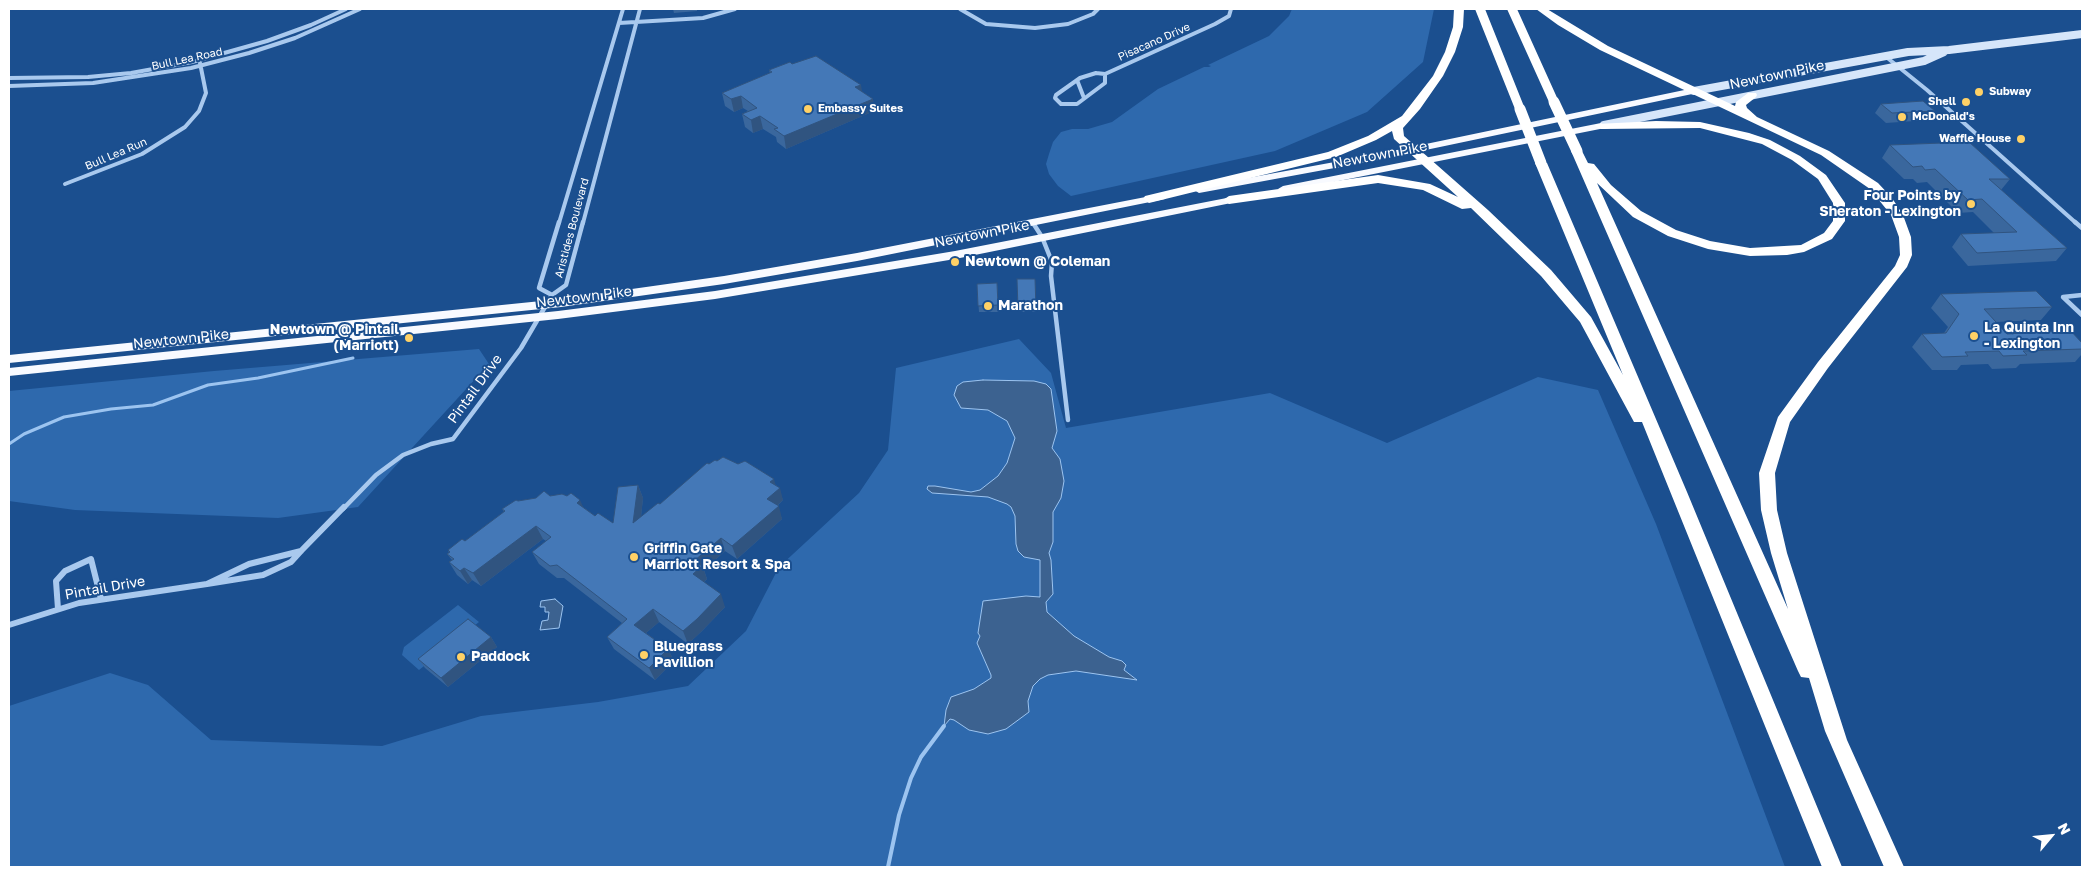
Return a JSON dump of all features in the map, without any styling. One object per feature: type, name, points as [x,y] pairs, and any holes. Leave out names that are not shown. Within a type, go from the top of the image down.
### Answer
[{"type":"highway","points":[[1459,9],[1458,27],[1450,52],[1438,76],[1416,107],[1397,128],[1398,137],[1484,213],[1546,273],[1586,320],[1679,492]]},
{"type":"highway","points":[[1480,9],[1541,163],[1679,492],[1832,867]]},
{"type":"highway","points":[[1512,9],[1577,151],[1894,867]]},
{"type":"highway","points":[[1541,9],[1582,37],[1826,153],[1874,186],[1888,201],[1897,215],[1905,237],[1906,254],[1901,267],[1822,365],[1783,421],[1767,473],[1769,510],[1779,553],[1838,740]]},
{"type":"highway","name":"Newtown Pike","points":[[9,359],[724,280],[856,258],[1149,199],[1412,150],[1694,91]]},
{"type":"highway","points":[[1752,95],[1741,102],[1741,107],[1759,121]]},
{"type":"highway","points":[[1149,199],[1332,155],[1372,138],[1405,118]]},
{"type":"highway","points":[[1577,151],[1607,188],[1637,214],[1672,233],[1708,245],[1750,252],[1787,251],[1816,243],[1828,236],[1838,221],[1839,203],[1822,177],[1796,158],[1766,142],[1738,133],[1700,125],[1600,126]]},
{"type":"highway","name":"Newtown Pike","points":[[9,372],[540,317],[734,292],[859,272],[1042,237],[1600,126]]},
{"type":"highway","points":[[1229,200],[1378,179],[1412,183],[1440,192],[1464,205],[1505,234]]},
{"type":"main road","name":"Newtown Pike","points":[[1694,91],[1908,52],[1949,50],[2082,34]]},
{"type":"main road","name":"Newtown Pike","points":[[1600,126],[1924,61],[1949,50]]},
{"type":"street","name":"Bull Lea Road","points":[[9,78],[70,78],[111,75],[199,60],[289,34],[346,9]]},
{"type":"street","name":"Bull Lea Road","points":[[9,86],[111,82],[202,66],[295,38],[360,9]]},
{"type":"street","name":"Aristides Boulevard","points":[[623,9],[539,288],[549,300],[566,285],[640,9]]},
{"type":"street","points":[[620,22],[696,19],[735,9]]},
{"type":"street","points":[[960,9],[986,24],[1035,28],[1068,24],[1093,14],[1098,9]]},
{"type":"street","name":"Pisacano Drive","points":[[1105,74],[1215,24],[1229,16],[1231,9]]},
{"type":"street","points":[[1884,56],[1898,66],[2082,228]]},
{"type":"street","name":"Bull Lea Run","points":[[65,184],[142,154],[185,127],[199,111],[206,92],[202,66],[199,60]]},
{"type":"street","points":[[1105,74],[1105,83],[1072,105],[1061,104],[1055,98],[1056,95],[1086,75],[1105,74]]},
{"type":"street","points":[[1077,80],[1084,98]]},
{"type":"street","points":[[1033,223],[1042,237],[1052,262],[1051,276],[1068,420]]},
{"type":"street","points":[[2082,295],[2063,297],[2082,315]]},
{"type":"street","name":"Pintail Drive","points":[[9,625],[58,609],[101,599],[263,575],[291,562],[376,474],[403,455],[431,444],[453,439],[521,348],[549,300]]},
{"type":"street","name":"Pintail Drive","points":[[207,584],[249,564],[301,551]]},
{"type":"street","points":[[58,609],[56,581],[65,571],[91,559],[101,599]]},
{"type":"shaded area","points":[[1292,9],[1434,9],[1423,62],[1367,112],[1275,151],[1071,196],[1058,186],[1049,174],[1046,164],[1053,142],[1061,132],[1072,129],[1088,129],[1112,122],[1158,89],[1204,67],[1209,67],[1211,66],[1208,65],[1269,36],[1289,16]]},
{"type":"shaded area","points":[[1019,339],[1051,373],[1066,428],[1270,393],[1387,443],[1538,377],[1598,390],[1656,524],[1785,867],[9,867],[9,706],[110,673],[148,685],[211,740],[382,746],[481,716],[598,702],[688,686],[746,631],[779,567],[859,493],[888,450],[896,368]]},
{"type":"shaded area","points":[[479,349],[489,364],[358,507],[278,518],[75,510],[9,501],[9,391],[214,371]]},
{"type":"shaded area","points":[[983,380],[1034,381],[1046,384],[1051,389],[1057,431],[1052,448],[1060,459],[1064,481],[1061,498],[1053,512],[1053,542],[1049,553],[1053,594],[1046,602],[1047,612],[1074,636],[1109,657],[1122,661],[1126,665],[1124,670],[1137,680],[1076,671],[1048,675],[1040,679],[1033,686],[1028,701],[1029,712],[1006,729],[988,734],[969,730],[950,719],[944,726],[946,710],[951,697],[974,689],[991,678],[977,643],[980,636],[978,633],[983,601],[1026,596],[1040,597],[1040,560],[1024,557],[1018,551],[1015,516],[1011,507],[1007,504],[988,497],[932,493],[927,489],[928,486],[935,486],[971,492],[980,490],[998,476],[1007,463],[1015,438],[1007,421],[988,410],[961,408],[954,395],[957,386],[963,382]]},
{"type":"shaded area","points":[[555,599],[563,606],[559,628],[540,630],[542,621],[548,620],[549,612],[545,612],[545,607],[540,607],[541,601]]},
{"type":"shaded area","points":[[458,605],[479,622],[419,670],[402,655],[404,647]]},
{"type":"building","name":"Embassy Suites","points":[[816,56],[861,85],[855,87],[873,99],[784,136],[774,129],[778,128],[760,116],[751,120],[742,114],[757,108],[741,96],[731,99],[722,93],[772,72],[769,70],[790,62],[792,64]]},
{"type":"building","points":[[1923,101],[1935,111],[1892,113],[1881,104]]},
{"type":"building","points":[[1969,142],[2010,179],[1989,179],[2067,248],[1977,253],[1961,234],[2017,232],[1982,199],[1968,200],[1935,169],[1925,170],[1922,166],[1913,167],[1890,145]]},
{"type":"building","name":"Marathon","points":[[1017,279],[1035,279],[1036,308],[1018,309]]},
{"type":"building","name":"Marathon","points":[[997,283],[998,305],[978,306],[977,284]]},
{"type":"building","points":[[2036,291],[2052,307],[1984,309],[2007,334],[2070,330],[2082,343],[2082,349],[2023,351],[2027,355],[2003,356],[1999,351],[1965,352],[1968,356],[1942,357],[1922,334],[1946,333],[1959,314],[1941,294]]},
{"type":"building","name":"Griffin Gate Marriott Resort & Spa","points":[[723,457],[738,464],[745,461],[774,479],[770,482],[780,488],[767,499],[779,506],[732,546],[721,538],[694,561],[702,566],[693,574],[721,594],[683,631],[653,609],[634,625],[668,649],[649,668],[607,637],[627,619],[557,565],[550,566],[532,552],[551,537],[536,526],[473,573],[464,568],[460,571],[449,562],[454,559],[447,554],[450,552],[448,550],[462,539],[465,541],[505,511],[502,509],[516,500],[536,498],[544,491],[550,496],[562,494],[567,496],[571,493],[580,500],[577,503],[595,516],[598,513],[613,523],[618,487],[638,485],[633,523],[658,503],[660,504],[707,463],[717,461]]},
{"type":"building","points":[[468,619],[491,637],[441,678],[418,659]]},
{"type":"waterway","points":[[9,444],[24,434],[64,417],[111,409],[153,405],[208,385],[258,378],[353,358]]},
{"type":"waterway","points":[[888,867],[899,815],[911,778],[921,757],[944,726]]},
{"type":"place","name":"Subway","points":[[1979,92]]},
{"type":"place","name":"Shell","points":[[1966,102]]},
{"type":"place","name":"Embassy Suites","points":[[808,109]]},
{"type":"place","name":"McDonald's","points":[[1902,117]]},
{"type":"place","name":"Waffle House","points":[[2021,139]]},
{"type":"place","name":"Four Points by Sheraton - Lexington","points":[[1971,204]]},
{"type":"place","name":"Newtown @ Coleman","points":[[955,262]]},
{"type":"place","name":"Marathon","points":[[988,306]]},
{"type":"place","name":"La Quinta Inn - Lexington","points":[[1974,336]]},
{"type":"place","name":"Newtown @ Pintail (Marriott)","points":[[409,338]]},
{"type":"place","name":"Griffin Gate Marriott Resort & Spa","points":[[634,557]]},
{"type":"place","name":"Bluegrass Pavillion","points":[[644,655]]},
{"type":"place","name":"Paddock","points":[[461,657]]}]
